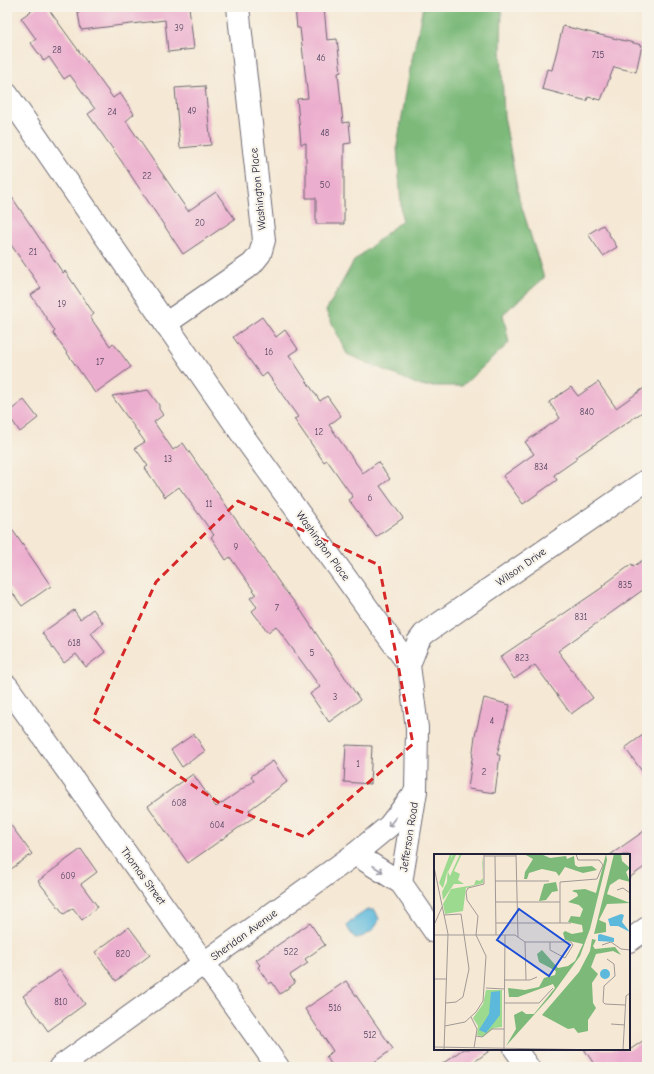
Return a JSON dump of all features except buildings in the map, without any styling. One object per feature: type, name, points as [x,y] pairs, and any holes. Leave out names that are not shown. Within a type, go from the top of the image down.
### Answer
[{"type":"street","name":"Washington Place","points":[[165,324],[252,264],[260,254],[264,240],[238,7]]},
{"type":"street","name":"Washington Place","points":[[7,94],[246,440],[409,665],[417,728],[416,791]]},
{"type":"street","name":"Wilson Drive","points":[[409,665],[418,642],[424,634],[647,480]]},
{"type":"street","name":"Thomas Street","points":[[7,686],[278,1067]]},
{"type":"street","name":"Sheridan Avenue","points":[[60,1067],[355,854],[389,826],[416,791]]},
{"type":"street","name":"Jefferson Road","points":[[402,883],[416,791]]},
{"type":"street","name":"Jefferson Road","points":[[355,854],[402,883],[434,931]]},
{"type":"street","points":[[630,940],[647,928]]},
{"type":"street","points":[[517,1050],[528,1067]]},
{"type":"highlighted area","points":[[238,501],[379,565],[413,744],[305,837],[221,804],[93,719],[156,582]]},
{"type":"green space","points":[[423,7],[502,7],[501,49],[504,116],[519,198],[544,278],[503,314],[509,343],[462,386],[421,386],[347,354],[326,311],[354,261],[402,220],[397,146],[410,69]]},
{"type":"water","points":[[367,910],[375,910],[379,919],[378,923],[366,935],[355,938],[347,926],[349,922]]}]
